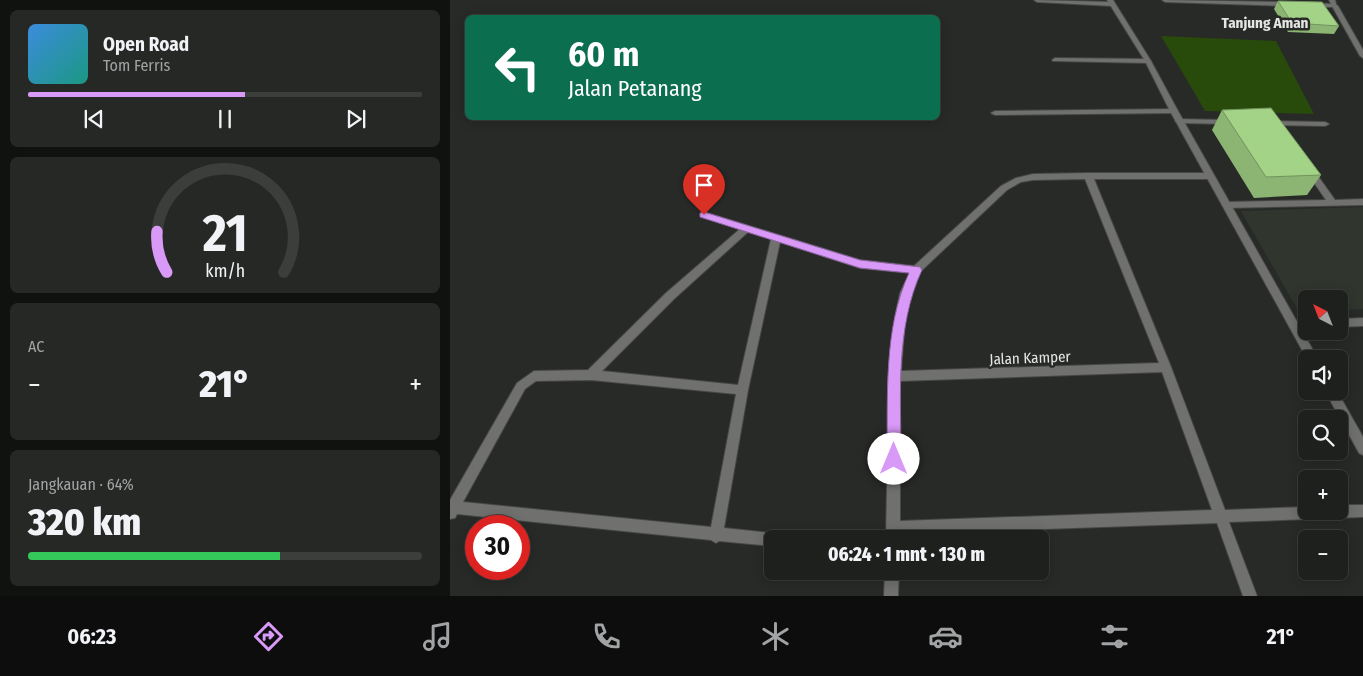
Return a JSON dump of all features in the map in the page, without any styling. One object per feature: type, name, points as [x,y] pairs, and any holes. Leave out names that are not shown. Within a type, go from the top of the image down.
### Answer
[{"type":"street","points":[[1037,0],[1111,2],[1148,61],[1179,121],[1308,350]]},
{"type":"street","points":[[1165,0],[1297,5]]},
{"type":"street","points":[[1307,5],[1334,3],[1363,56]]},
{"type":"street","points":[[1055,60],[1148,61]]},
{"type":"street","points":[[995,114],[1174,111]]},
{"type":"street","points":[[1179,121],[1237,122]]},
{"type":"street","points":[[1257,122],[1325,124]]},
{"type":"street","points":[[1276,123],[1282,131]]},
{"type":"street","points":[[1304,163],[1333,203]]},
{"type":"street","points":[[1088,176],[1166,368],[1250,596]]},
{"type":"street","points":[[893,530],[895,376],[902,304],[916,270],[1011,183],[1033,177],[1210,176]]},
{"type":"street","points":[[1226,205],[1363,202]]},
{"type":"street","points":[[704,215],[746,230],[860,264],[916,270]]},
{"type":"street","points":[[591,375],[670,296],[746,230]]},
{"type":"street","points":[[716,536],[742,390],[776,239]]},
{"type":"street","points":[[1348,323],[1363,322]]},
{"type":"street","points":[[1294,325],[1298,325]]},
{"type":"street","name":"Jalan Kamper","points":[[895,376],[1166,368]]},
{"type":"street","points":[[742,390],[591,375],[541,375],[530,378],[525,382],[452,510],[764,539]]},
{"type":"street","points":[[1336,400],[1363,449]]},
{"type":"street","points":[[954,530],[1363,511]]},
{"type":"street","points":[[891,596],[892,580]]},
{"type":"shaded area","points":[[1363,207],[1363,309],[1348,310],[1348,290],[1298,290],[1298,310],[1241,211]]},
{"type":"green space","points":[[1161,36],[1276,41],[1314,114],[1205,111]]},
{"type":"building","points":[[1278,1],[1322,2],[1339,26],[1292,23]]},
{"type":"building","points":[[1271,108],[1321,175],[1266,177],[1222,110]]},
{"type":"district","name":"Tanjung Aman","points":[[1265,23]]},
{"type":"route","points":[[704,215],[746,230],[860,264],[916,270],[902,304],[900,318],[895,376],[894,459]]}]
